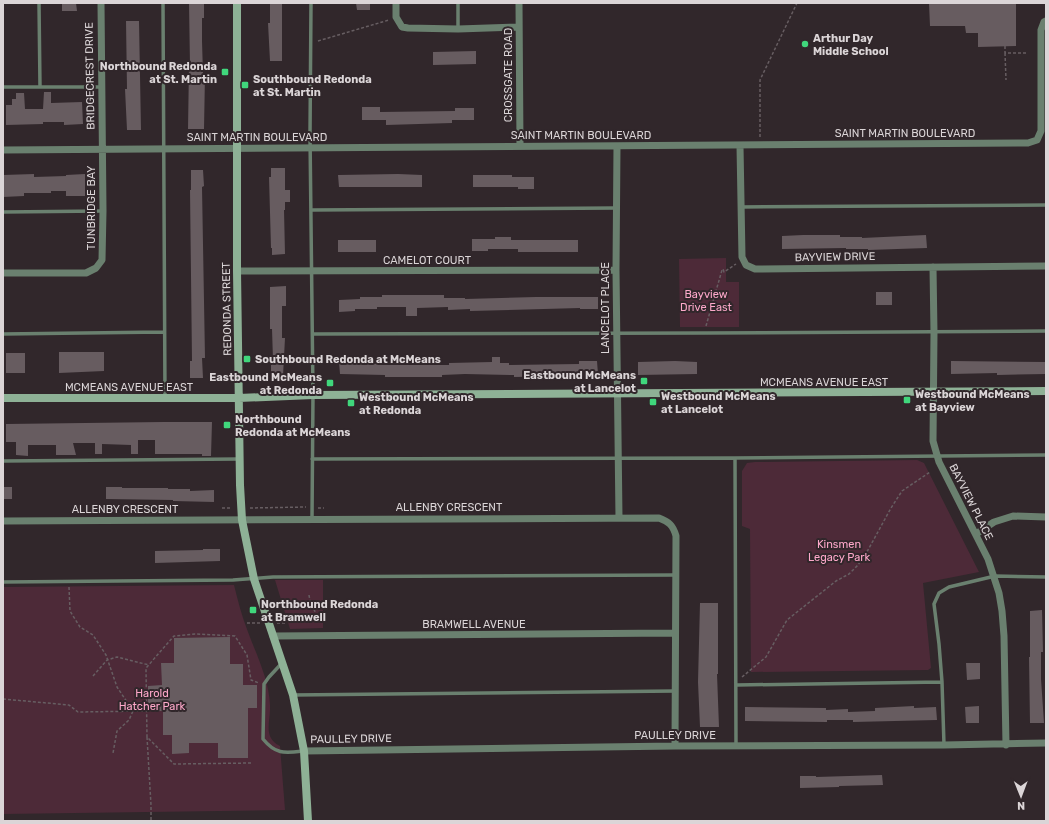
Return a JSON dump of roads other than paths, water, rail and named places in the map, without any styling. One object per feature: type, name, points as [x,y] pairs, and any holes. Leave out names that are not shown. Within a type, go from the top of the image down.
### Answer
[{"type":"street","name":"BRIDGECREST DRIVE","points":[[101,3],[102,149]]},
{"type":"street","name":"REDONDA STREET","points":[[237,3],[237,271],[242,520],[254,579],[293,695],[304,751],[308,821]]},
{"type":"street","points":[[396,3],[396,18],[402,27],[458,29],[519,27]]},
{"type":"street","name":"CROSSGATE ROAD","points":[[519,3],[520,146]]},
{"type":"street","name":"SAINT MARTIN BOULEVARD","points":[[3,150],[1028,143],[1037,140],[1041,131],[1041,30],[1044,22],[1046,21]]},
{"type":"street","name":"LANCELOT PLACE","points":[[617,146],[616,334],[618,518]]},
{"type":"street","points":[[740,146],[741,207]]},
{"type":"street","name":"TUNBRIDGE BAY","points":[[3,273],[86,273],[96,268],[102,260],[102,149]]},
{"type":"street","name":"BAYVIEW DRIVE","points":[[741,207],[742,259],[746,265],[755,269],[1046,266]]},
{"type":"street","name":"BAYVIEW PLACE","points":[[932,267],[934,332],[933,441],[942,470],[976,534],[995,576],[1002,612],[1004,636],[1006,745]]},
{"type":"street","name":"CAMELOT COURT","points":[[237,271],[616,270]]},
{"type":"street","name":"MCMEANS AVENUE EAST","points":[[3,398],[239,398],[313,395],[1046,391]]},
{"type":"street","points":[[976,534],[994,522],[1013,516],[1046,517]]},
{"type":"street","name":"ALLENBY CRESCENT","points":[[3,521],[618,518],[659,518],[668,521],[674,528],[676,536],[675,746]]},
{"type":"street","name":"BRAMWELL AVENUE","points":[[273,636],[675,633]]},
{"type":"street","name":"PAULLEY DRIVE","points":[[304,751],[675,746],[944,746],[1046,743]]},
{"type":"lane","points":[[39,3],[40,87]]},
{"type":"lane","points":[[163,3],[165,398]]},
{"type":"lane","points":[[311,3],[310,44],[313,334],[312,519]]},
{"type":"lane","points":[[458,3],[458,29]]},
{"type":"lane","points":[[3,87],[101,87]]},
{"type":"lane","points":[[741,207],[1046,205]]},
{"type":"lane","points":[[312,210],[616,208]]},
{"type":"lane","points":[[3,212],[103,211]]},
{"type":"lane","points":[[313,334],[708,334],[1046,331]]},
{"type":"lane","points":[[3,334],[164,332]]},
{"type":"lane","points":[[312,459],[1046,456]]},
{"type":"lane","points":[[736,458],[736,746]]},
{"type":"lane","points":[[3,461],[240,459]]},
{"type":"lane","points":[[3,582],[233,580],[273,577],[675,575]]},
{"type":"lane","points":[[944,746],[942,682],[934,604],[938,593],[949,587],[995,576],[1046,577]]},
{"type":"lane","points":[[282,663],[264,684],[263,739],[275,750],[284,753],[304,751]]},
{"type":"lane","points":[[737,684],[942,682]]},
{"type":"lane","points":[[293,695],[675,691]]},
{"type":"place","name":"Arthur Day Middle School","points":[[805,44]]},
{"type":"place","name":"Northbound Redonda at St. Martin","points":[[225,72]]},
{"type":"place","name":"Southbound Redonda at St. Martin","points":[[245,85]]},
{"type":"place","name":"Southbound Redonda at McMeans","points":[[247,359]]},
{"type":"place","name":"Eastbound McMeans at Lancelot","points":[[644,381]]},
{"type":"place","name":"Eastbound McMeans at Redonda","points":[[330,383]]},
{"type":"place","name":"Westbound McMeans at Bayview","points":[[907,400]]},
{"type":"place","name":"Westbound McMeans at Lancelot","points":[[653,402]]},
{"type":"place","name":"Westbound McMeans at Redonda","points":[[351,403]]},
{"type":"place","name":"Northbound Redonda at McMeans","points":[[227,425]]},
{"type":"place","name":"Northbound Redonda at Bramwell","points":[[253,610]]},
{"type":"park label","name":"Bayview Drive East","points":[[706,300]]},
{"type":"park label","name":"Kinsmen Legacy Park","points":[[839,550]]},
{"type":"park label","name":"Harold Hatcher Park","points":[[152,699]]}]
